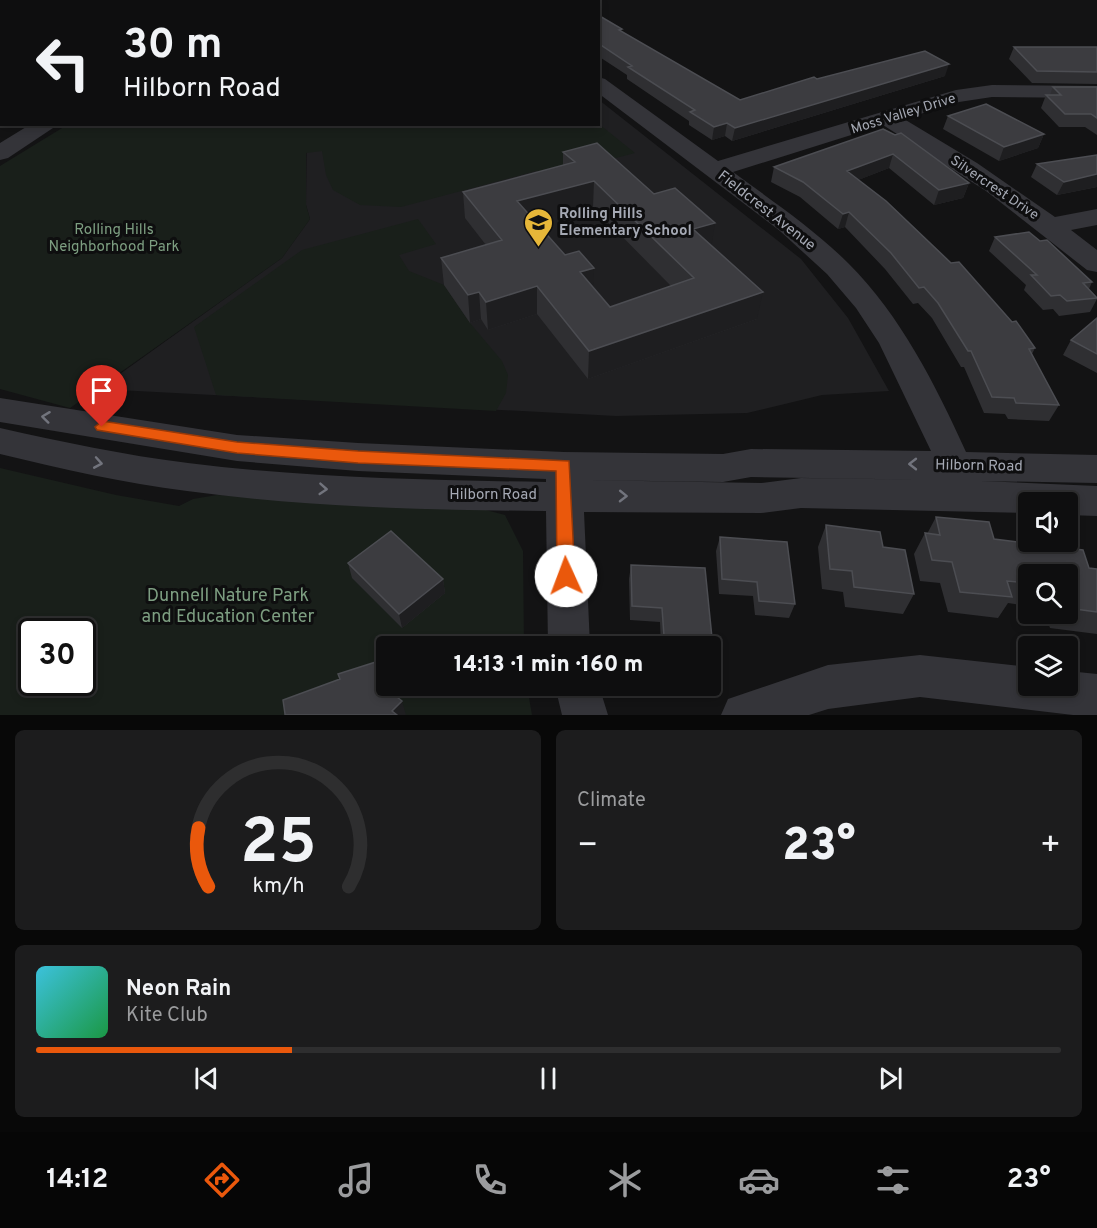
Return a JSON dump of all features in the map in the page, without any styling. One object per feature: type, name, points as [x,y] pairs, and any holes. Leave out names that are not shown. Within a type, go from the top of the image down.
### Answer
[{"type":"street","name":"Fieldcrest Avenue","points":[[600,84],[799,232],[833,263],[867,302],[918,384],[962,479]]},
{"type":"street","name":"Moss Valley Drive","points":[[714,170],[956,96],[992,91],[1097,92]]},
{"type":"street","name":"Silvercrest Drive","points":[[886,118],[977,172],[1051,226],[1097,264]]},
{"type":"street","points":[[0,153],[39,126]]},
{"type":"street","points":[[1051,226],[1097,217]]},
{"type":"street","name":"Hilborn Road","points":[[0,410],[237,448],[358,457],[564,480],[761,498],[1097,469]]},
{"type":"street","name":"Hilborn Road","points":[[0,441],[111,466],[265,485],[395,494],[564,480]]},
{"type":"street","name":"Hilborn Road","points":[[962,479],[1097,501]]},
{"type":"street","points":[[564,480],[569,636]]},
{"type":"street","points":[[744,715],[828,687],[920,676],[1097,696]]},
{"type":"street","points":[[580,696],[585,715]]},
{"type":"shaded area","name":"Rolling Hills Elementary School","points":[[600,101],[801,259],[848,318],[889,391],[822,395],[747,413],[616,416],[99,389],[282,258],[310,219],[306,205],[307,126],[600,126]]},
{"type":"green space","name":"Rolling Hills Neighborhood Park","points":[[600,125],[635,153],[551,175],[536,171],[401,207],[360,205],[333,190],[326,175],[322,151],[306,153],[306,205],[310,219],[282,258],[70,408],[0,389],[0,166],[65,126]]},
{"type":"green space","points":[[418,219],[436,244],[399,255],[409,271],[444,285],[470,323],[502,361],[508,375],[506,393],[496,411],[216,395],[194,327],[302,250]]},
{"type":"green space","name":"Dunnell Nature Park and Education Center","points":[[0,468],[116,495],[179,506],[193,499],[217,495],[486,510],[505,515],[523,551],[524,636],[376,636],[376,696],[529,696],[532,715],[0,715]]},
{"type":"building","points":[[600,16],[622,29],[619,30],[740,100],[814,77],[817,79],[925,51],[949,64],[735,128],[727,123],[714,127],[690,112],[695,110],[628,67],[632,66],[600,44]]},
{"type":"building","points":[[1014,47],[1097,47],[1097,72],[1037,71]]},
{"type":"building","points":[[1053,87],[1097,87],[1097,118],[1091,114],[1065,114],[1046,95],[1061,95]]},
{"type":"building","points":[[986,104],[1044,134],[1004,147],[948,116]]},
{"type":"building","points":[[883,129],[895,135],[901,133],[969,183],[939,190],[893,154],[847,171],[886,201],[951,263],[959,262],[1012,322],[1016,321],[1035,348],[1029,349],[1059,405],[1016,403],[1014,398],[992,397],[971,351],[968,351],[938,303],[924,287],[919,288],[891,253],[849,212],[843,214],[803,182],[774,167]]},
{"type":"building","points":[[597,143],[654,194],[675,188],[715,223],[693,229],[763,292],[589,351],[537,286],[486,302],[479,292],[468,295],[441,258],[502,240],[463,192],[575,162],[563,152]],"holes":[[[594,181],[694,278],[610,307],[580,272],[594,268],[579,251],[565,255],[517,201]]]},
{"type":"building","points":[[1097,155],[1097,174],[1064,182],[1037,164]]},
{"type":"building","points":[[1029,232],[1040,241],[1047,240],[1092,282],[1083,283],[1097,298],[1067,301],[1060,295],[1051,296],[1031,275],[1037,275],[995,237]]},
{"type":"building","points":[[1097,318],[1097,354],[1071,340]]},
{"type":"building","points":[[936,517],[989,522],[994,539],[1018,542],[1018,552],[1078,552],[1078,549],[1083,550],[1089,568],[1097,569],[1097,612],[1078,609],[1078,564],[1018,564],[1018,582],[1007,581],[1012,597],[960,592],[952,562],[932,560],[925,533],[940,535]]},
{"type":"building","points":[[826,525],[880,532],[883,547],[905,550],[914,594],[854,587],[852,571],[830,569]]},
{"type":"building","points":[[391,531],[443,579],[399,614],[348,563]]},
{"type":"building","points":[[720,537],[787,542],[795,604],[759,601],[757,582],[722,579]]},
{"type":"building","points":[[631,565],[705,568],[712,636],[664,636],[662,608],[632,606]]},
{"type":"building","points":[[376,662],[376,696],[396,696],[402,701],[392,711],[397,715],[285,715],[283,700],[340,679],[338,674]]},
{"type":"place","name":"Rolling Hills Elementary School","points":[[538,248]]},
{"type":"route","points":[[102,427],[237,448],[358,457],[564,466],[566,576]]}]
